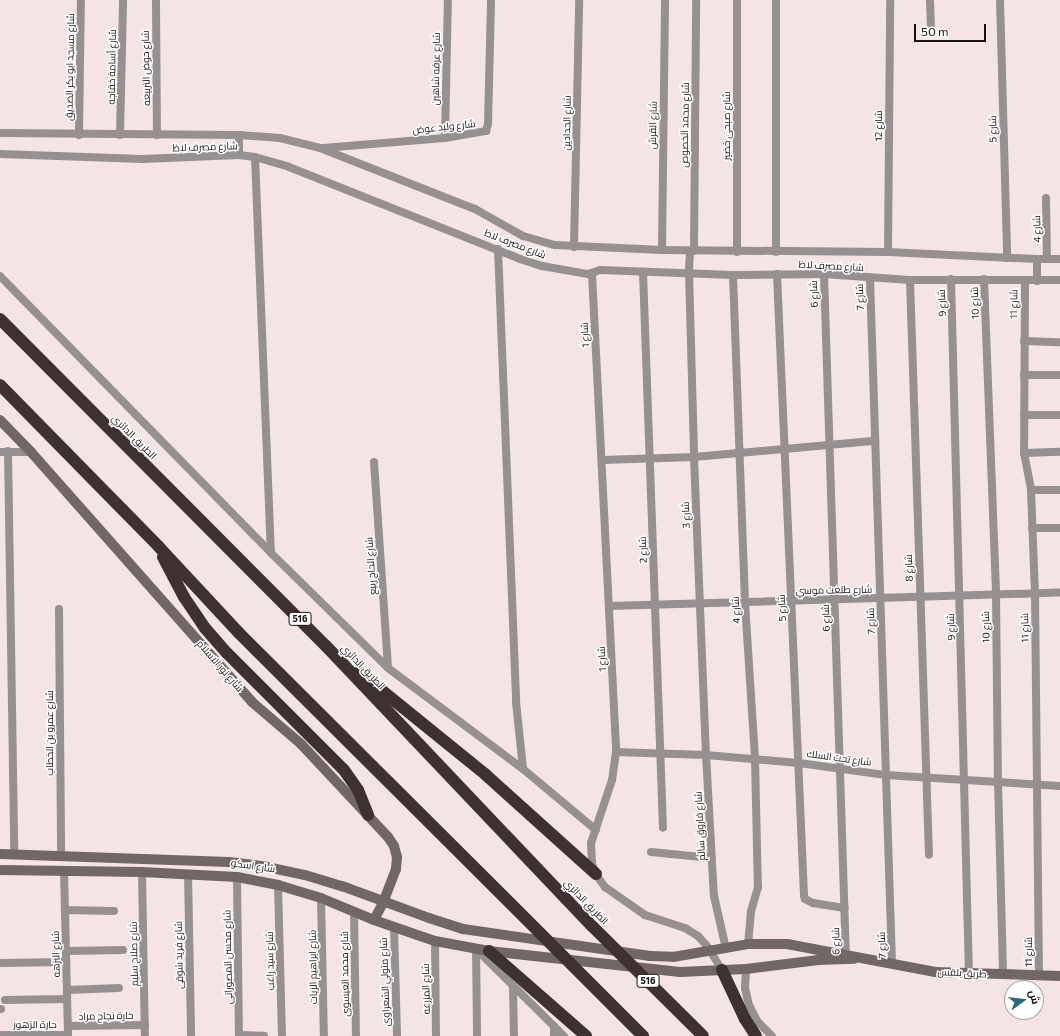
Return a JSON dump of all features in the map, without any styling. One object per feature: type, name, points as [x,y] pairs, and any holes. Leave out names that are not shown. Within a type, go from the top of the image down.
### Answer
[{"type":"highway","name":"الطريق الدائري","points":[[0,319],[326,646],[592,926],[703,1036]]},
{"type":"highway","points":[[0,385],[159,547],[239,633],[643,1036]]},
{"type":"highway","points":[[159,547],[174,580],[205,628],[227,653],[344,770],[358,790],[368,815]]},
{"type":"highway","points":[[326,646],[486,775],[596,874]]},
{"type":"highway","points":[[489,951],[586,1036]]},
{"type":"highway","points":[[722,970],[745,1019],[756,1036]]},
{"type":"main road","name":"شارع نور الاسلام","points":[[0,420],[31,452],[252,702],[301,744],[388,837],[394,846],[397,857],[396,869],[384,901],[374,920]]},
{"type":"main road","name":"شارع اسكو","points":[[0,854],[229,862],[267,867],[305,875],[384,901],[446,924],[497,934],[650,956],[673,957],[748,944],[787,944],[846,957]]},
{"type":"main road","name":"شارع اسكو","points":[[0,870],[142,872],[237,877],[278,885],[321,898],[374,920],[435,941],[489,951],[680,972],[746,969],[846,957]]},
{"type":"main road","name":"طريق بلقس","points":[[846,957],[935,972],[1060,976]]},
{"type":"street","name":"شارع مسجد ابو بكر الصديق","points":[[79,135],[81,0]]},
{"type":"street","name":"شارع أسامة خفاجه","points":[[120,135],[123,0]]},
{"type":"street","name":"شارع حوض التربيعه","points":[[156,0],[157,136]]},
{"type":"street","name":"شارع عرفه شاهين","points":[[445,138],[448,0]]},
{"type":"street","name":"شارع وليد عوض","points":[[320,148],[479,134],[488,128],[491,0]]},
{"type":"street","name":"شارع الحدادين","points":[[574,247],[579,0]]},
{"type":"street","name":"شارع القرش","points":[[662,250],[665,0]]},
{"type":"street","name":"شارع محمد الخصوص","points":[[689,274],[692,251],[696,0]]},
{"type":"street","name":"شارع صبحى خضير","points":[[737,0],[737,252]]},
{"type":"street","points":[[776,0],[776,252]]},
{"type":"street","name":"شارع 12","points":[[888,252],[890,0]]},
{"type":"street","points":[[930,0],[931,25]]},
{"type":"street","name":"شارع 5","points":[[1000,0],[1007,258]]},
{"type":"street","name":"شارع مصرف لاظ","points":[[0,133],[157,136],[239,135],[280,138],[320,148],[475,209],[523,236],[555,245],[692,251],[888,252],[1007,258],[1060,258]]},
{"type":"street","points":[[239,135],[239,155]]},
{"type":"street","name":"شارع مصرف لاظ","points":[[0,154],[143,159],[239,155],[255,157],[289,167],[542,266],[592,274],[600,270],[733,275],[824,274],[910,280],[1060,280]]},
{"type":"street","points":[[255,157],[271,553]]},
{"type":"street","name":"شارع 4","points":[[1046,198],[1047,259]]},
{"type":"street","points":[[498,249],[513,583],[516,702],[523,769]]},
{"type":"street","points":[[1037,259],[1038,281]]},
{"type":"street","name":"شارع 2","points":[[643,272],[663,828]]},
{"type":"street","name":"شارع 1","points":[[592,274],[616,752],[612,780],[590,850],[592,864],[596,874],[605,887],[645,915],[685,928],[698,936],[722,970]]},
{"type":"street","name":"شارع 3","points":[[689,274],[699,604],[706,755]]},
{"type":"street","name":"شارع 5","points":[[777,274],[805,900],[813,903],[846,908]]},
{"type":"street","name":"شارع 6","points":[[824,274],[846,908],[846,957]]},
{"type":"street","name":"شارع 4","points":[[733,275],[745,603],[754,759],[758,887],[751,911],[748,944]]},
{"type":"street","points":[[0,276],[271,553],[388,668],[523,769],[596,830]]},
{"type":"street","name":"شارع 7","points":[[870,278],[892,964]]},
{"type":"street","name":"شارع 9","points":[[951,279],[969,974]]},
{"type":"street","name":"شارع 10","points":[[984,279],[996,595],[998,781],[1003,974]]},
{"type":"street","name":"شارع 8","points":[[910,280],[929,855]]},
{"type":"street","name":"شارع 11","points":[[1025,281],[1024,453],[1031,490],[1035,594],[1039,975]]},
{"type":"street","points":[[1024,342],[1060,342]]},
{"type":"street","points":[[1024,375],[1060,375]]},
{"type":"street","points":[[1024,415],[1060,415]]},
{"type":"street","points":[[602,460],[694,457],[875,441]]},
{"type":"street","points":[[14,854],[4,452],[31,452]]},
{"type":"street","points":[[1024,453],[1060,452]]},
{"type":"street","name":"شارع الحاج ربيع","points":[[374,462],[388,668]]},
{"type":"street","points":[[1031,490],[1060,490]]},
{"type":"street","points":[[1032,528],[1060,528]]},
{"type":"street","name":"شارع طلعت موسي","points":[[609,606],[1060,593]]},
{"type":"street","name":"شارع عمرو بن الخطاب","points":[[59,609],[61,856]]},
{"type":"street","name":"شارع تحت السلك","points":[[616,752],[706,755],[799,763],[886,775],[1038,783],[1060,786]]},
{"type":"street","name":"شارع فاروق سالم","points":[[706,755],[714,896],[726,949]]},
{"type":"street","points":[[651,852],[712,858]]},
{"type":"street","name":"شارع النزهه","points":[[64,871],[68,1033]]},
{"type":"street","name":"شارع صلاح سليم","points":[[142,872],[146,1036]]},
{"type":"street","name":"شارع فريد شوقى","points":[[188,874],[191,1036]]},
{"type":"street","name":"شارع محسن المصوراتى","points":[[237,877],[239,1036]]},
{"type":"street","name":"شارع سيد راغب","points":[[278,885],[282,1036]]},
{"type":"street","name":"شارع ابراهيم الزيات","points":[[321,898],[324,1036]]},
{"type":"street","points":[[65,910],[114,911]]},
{"type":"street","name":"شارع محمد العيسوى","points":[[354,911],[356,1036]]},
{"type":"street","name":"شارع متولي الشعراوى","points":[[394,927],[397,1036]]},
{"type":"street","name":"شارع المزرعه","points":[[435,941],[436,1036]]},
{"type":"street","points":[[476,949],[564,1036]]},
{"type":"street","points":[[476,949],[477,1036]]},
{"type":"street","points":[[66,951],[123,950]]},
{"type":"street","points":[[0,963],[66,962]]},
{"type":"street","points":[[746,969],[746,988],[749,1005],[757,1021],[772,1036]]},
{"type":"street","points":[[513,986],[514,1036]]},
{"type":"street","points":[[67,990],[120,988]]},
{"type":"street","points":[[5,1000],[67,999]]},
{"type":"street","name":"حارة نجاح مراد","points":[[68,1033],[145,1025]]},
{"type":"street","points":[[554,1026],[554,1036]]},
{"type":"street","name":"حارة الزهور","points":[[2,1035],[68,1033]]},
{"type":"street","points":[[239,1036],[264,1036]]}]
